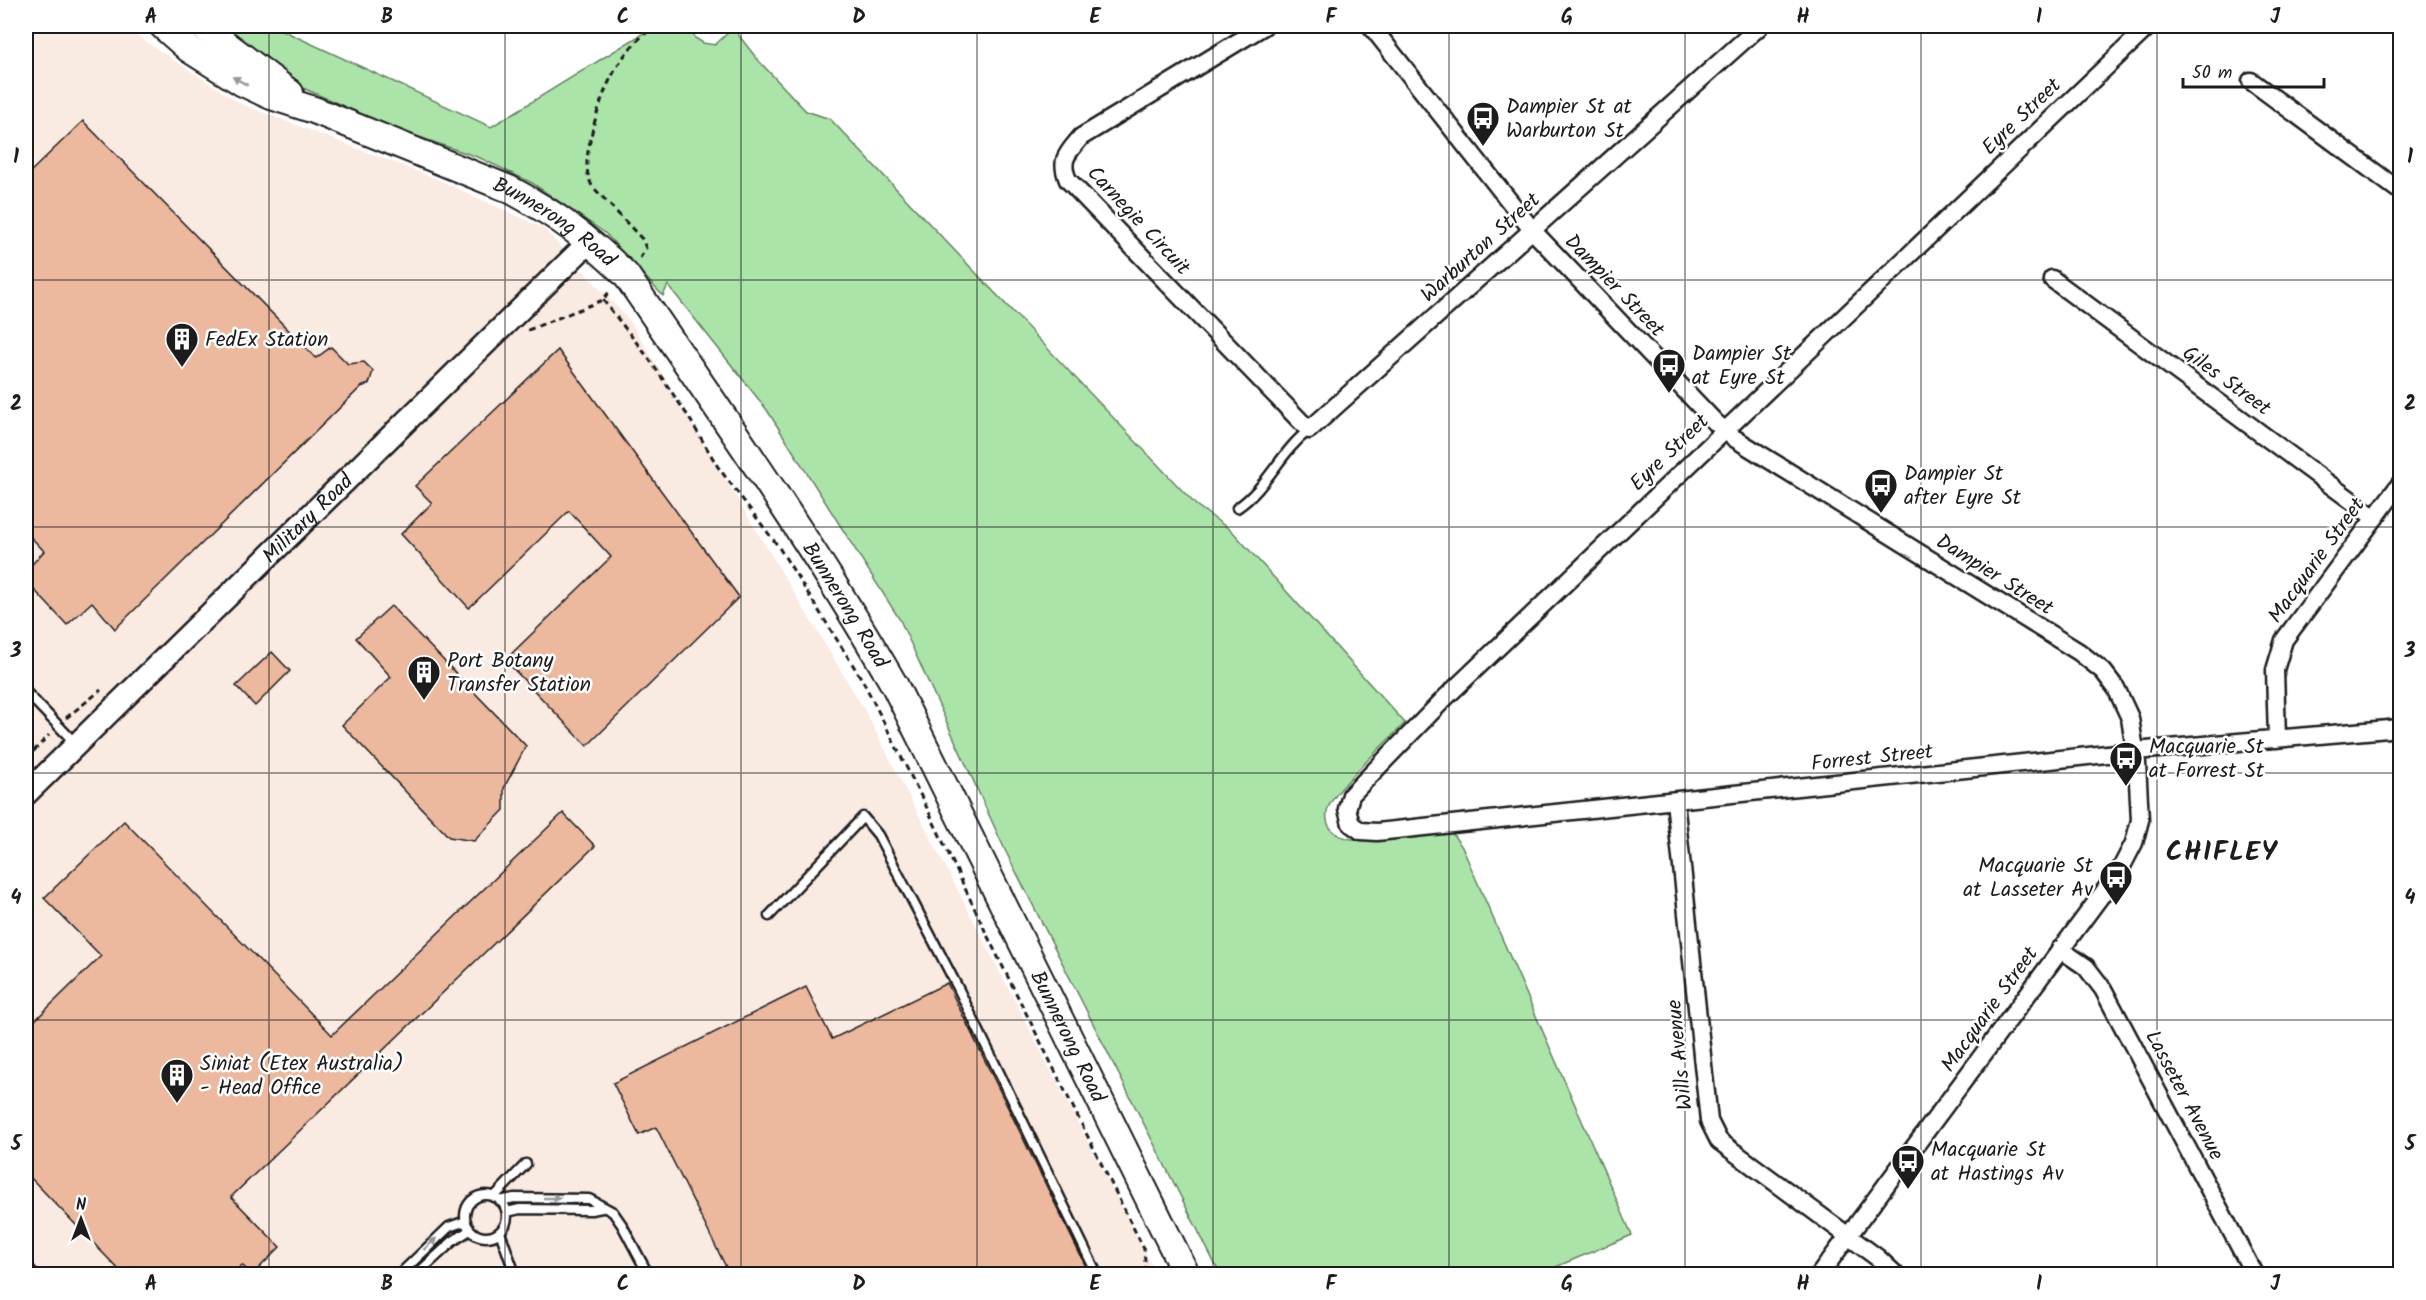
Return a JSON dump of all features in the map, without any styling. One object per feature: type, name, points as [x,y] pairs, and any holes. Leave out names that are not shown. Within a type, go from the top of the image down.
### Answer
[{"type":"main road","name":"Bunnerong Road","points":[[202,26],[314,110]]},
{"type":"main road","name":"Bunnerong Road","points":[[164,29],[203,58],[243,83],[509,189],[536,203],[590,241],[626,275],[854,614],[895,686],[1186,1275]]},
{"type":"street","name":"Carnegie Circuit","points":[[1264,26],[1082,137],[1066,154],[1063,168],[1068,180],[1309,430]]},
{"type":"street","name":"Dampier Street","points":[[1371,26],[1533,231],[1724,429],[1734,438],[2079,652],[2103,671],[2126,705],[2135,751]]},
{"type":"street","name":"Warburton Street","points":[[1309,430],[1760,26]]},
{"type":"street","name":"Eyre Street","points":[[1351,824],[1347,809],[1351,795],[1445,698],[1724,429],[2149,26]]},
{"type":"street","points":[[2251,81],[2400,191]]},
{"type":"street","name":"Military Road","points":[[26,794],[590,241]]},
{"type":"street","name":"Giles Street","points":[[2052,279],[2375,518]]},
{"type":"street","name":"Macquarie Street","points":[[2277,739],[2275,670],[2284,640],[2400,484]]},
{"type":"street","name":"Forrest Street","points":[[1351,824],[1362,831],[1377,832],[2135,751],[2400,728]]},
{"type":"street","name":"Macquarie Street","points":[[1820,1275],[2120,870],[2134,843],[2140,820],[2135,751]]},
{"type":"street","name":"Wills Avenue","points":[[1675,801],[1709,1121],[1719,1141],[1878,1258],[1895,1275]]},
{"type":"street","name":"Lasseter Avenue","points":[[2061,949],[2086,967],[2103,989],[2254,1275]]},
{"type":"lane","name":"Warburton Street","points":[[1237,508],[1252,498],[1298,438],[1309,430]]},
{"type":"lane","points":[[26,692],[76,745]]},
{"type":"lane","points":[[770,916],[863,817],[878,835],[958,988],[1097,1275]]},
{"type":"lane","points":[[497,1199],[526,1164]]},
{"type":"lane","points":[[497,1199],[507,1212],[504,1227],[500,1232],[484,1237],[476,1235],[470,1230],[465,1213],[472,1200],[479,1197],[589,1199],[613,1212],[648,1275]]},
{"type":"lane","points":[[507,1212],[520,1209],[591,1210],[602,1208]]},
{"type":"lane","points":[[400,1275],[449,1227],[466,1221]]},
{"type":"lane","points":[[417,1275],[453,1241],[470,1230]]},
{"type":"lane","points":[[500,1232],[515,1275]]},
{"type":"lane","points":[[26,1265],[34,1275]]},
{"type":"path","points":[[656,26],[629,50],[611,77],[598,108],[586,164],[592,186],[642,239],[646,248],[603,300],[647,356],[688,416],[718,467],[778,546],[863,681],[1144,1249],[1146,1275]]},
{"type":"shaded area","points":[[26,26],[122,26],[241,104],[437,179],[543,228],[630,321],[864,709],[1156,1274],[26,1274]]},
{"type":"green space","points":[[218,26],[273,26],[491,127],[655,26],[691,26],[695,38],[703,43],[715,45],[733,28],[758,60],[806,111],[830,119],[1196,505],[1233,532],[1405,723],[1363,765],[1333,800],[1327,813],[1330,828],[1337,834],[1359,840],[1385,840],[1452,833],[1462,847],[1632,1235],[1539,1274],[1220,1274],[1005,850],[900,620],[767,410],[668,285],[663,296],[605,233],[532,183],[480,158],[393,128],[285,80]]},
{"type":"building","name":"FedEx Station","points":[[83,121],[316,358],[331,347],[348,364],[364,362],[373,371],[369,384],[361,387],[115,629],[92,602],[67,625],[26,581],[26,571],[44,551],[26,532],[26,176]]},
{"type":"building","points":[[558,350],[739,597],[587,746],[505,660],[611,557],[569,511],[469,608],[401,534],[432,503],[415,486]]},
{"type":"building","name":"Port Botany Transfer Station","points":[[391,606],[526,746],[504,788],[504,810],[474,841],[449,837],[342,725],[391,677],[356,638]]},
{"type":"building","points":[[272,652],[290,671],[255,706],[236,686]]},
{"type":"building","name":"Siniat (Etex Australia) - Head Office","points":[[563,813],[595,846],[231,1197],[280,1247],[252,1275],[242,1265],[232,1275],[124,1275],[26,1173],[26,1029],[101,956],[44,898],[124,821],[332,1035]]},
{"type":"building","points":[[947,983],[1090,1275],[730,1275],[656,1127],[639,1135],[613,1083],[806,987],[832,1039]]},
{"type":"place","name":"Dampier St at Warburton St","points":[[1483,147]]},
{"type":"place","name":"FedEx Station","points":[[182,368]]},
{"type":"place","name":"Dampier St at Eyre St","points":[[1669,394]]},
{"type":"place","name":"Dampier St after Eyre St","points":[[1881,514]]},
{"type":"place","name":"Port Botany Transfer Station","points":[[424,701]]},
{"type":"place","name":"Macquarie St at Forrest St","points":[[2126,787]]},
{"type":"place","name":"Macquarie St at Lasseter Av","points":[[2116,906]]},
{"type":"place","name":"Siniat (Etex Australia) - Head Office","points":[[177,1104]]},
{"type":"place","name":"Macquarie St at Hastings Av","points":[[1908,1190]]},
{"type":"district","name":"CHIFLEY","points":[[2222,851]]}]
